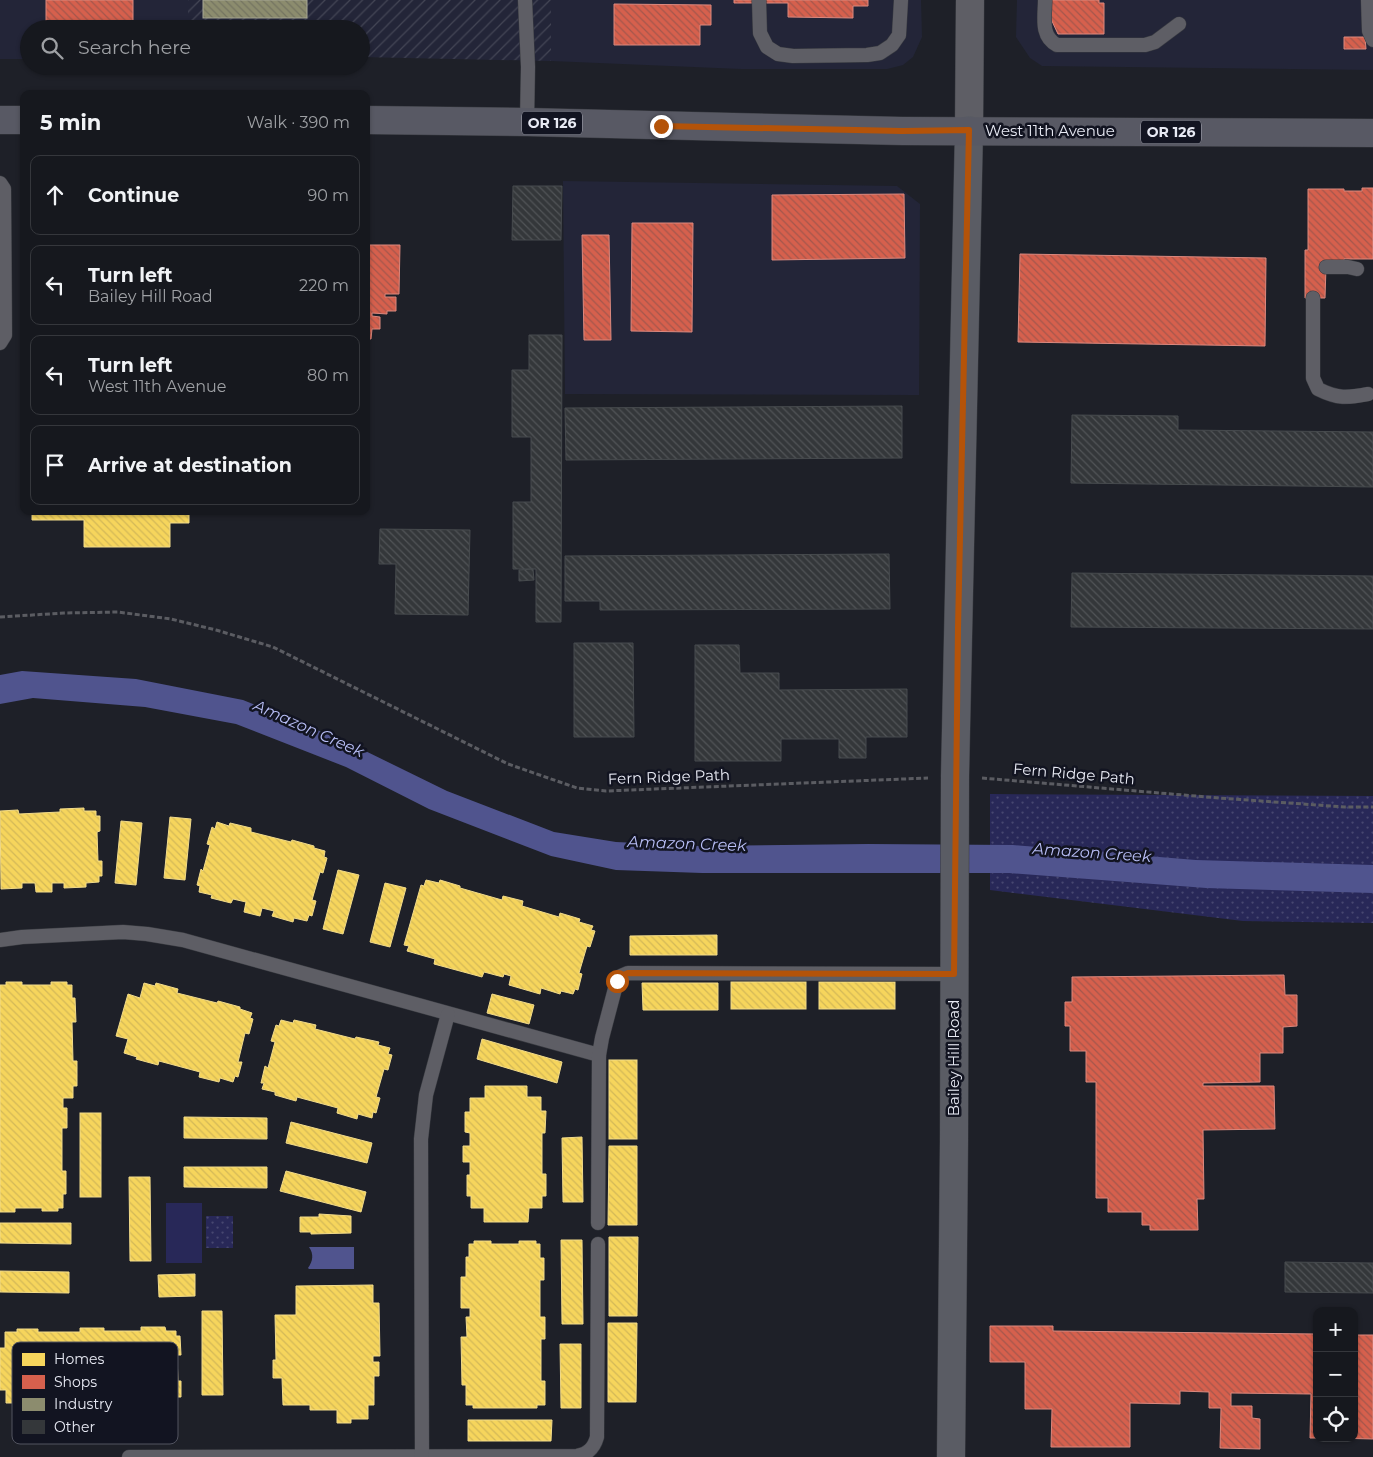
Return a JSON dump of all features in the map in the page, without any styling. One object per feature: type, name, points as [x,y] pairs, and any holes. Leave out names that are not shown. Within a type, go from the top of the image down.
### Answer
[{"type":"main road","points":[[0,120],[20,120]]},
{"type":"main road","name":"West 11th Avenue","points":[[370,120],[902,131],[1373,133]]},
{"type":"main road","name":"Bailey Hill Road","points":[[951,1457],[955,783],[969,130]]},
{"type":"street","name":"Bailey Hill Road","points":[[969,130],[970,0]]},
{"type":"lane","points":[[525,0],[528,67],[527,122]]},
{"type":"lane","points":[[759,0],[760,33],[766,47],[778,54],[792,56],[867,55],[880,53],[892,45],[899,35],[901,0]]},
{"type":"lane","points":[[1045,0],[1045,32],[1050,41],[1057,44],[1145,44],[1155,42],[1179,24]]},
{"type":"lane","points":[[1368,0],[1369,31],[1373,40]]},
{"type":"lane","points":[[0,183],[4,189],[5,335],[0,343]]},
{"type":"lane","points":[[1326,267],[1356,268]]},
{"type":"lane","points":[[1313,298],[1313,378],[1318,389],[1332,396],[1350,397],[1368,394]]},
{"type":"lane","points":[[0,940],[22,936],[123,932],[183,940],[599,1055]]},
{"type":"lane","points":[[598,1223],[599,1055],[617,981],[621,976],[628,973],[954,974]]},
{"type":"lane","points":[[422,1457],[421,1139],[426,1095],[448,1014]]},
{"type":"lane","points":[[129,1457],[583,1455],[592,1448],[597,1437],[598,1244]]},
{"type":"path","name":"Fern Ridge Path","points":[[0,617],[118,612],[171,619],[216,630],[273,647],[508,764],[577,788],[606,791],[955,783],[1229,798],[1345,807],[1373,807]]},
{"type":"shaded area","points":[[0,0],[188,0],[188,20],[20,20],[20,59],[0,59]]},
{"type":"shaded area","points":[[188,0],[551,0],[551,61],[370,57],[370,20],[188,20]]},
{"type":"shaded area","points":[[551,0],[921,0],[922,37],[913,57],[903,65],[887,69],[741,69],[551,61]]},
{"type":"shaded area","points":[[1017,0],[1373,0],[1373,70],[1042,66],[1030,58],[1016,37]]},
{"type":"shaded area","points":[[563,181],[897,186],[920,204],[919,395],[565,394]]},
{"type":"shaded area","points":[[990,794],[1373,796],[1373,923],[1243,921],[990,890]]},
{"type":"shaded area","points":[[166,1203],[202,1203],[202,1263],[166,1263]]},
{"type":"shaded area","points":[[206,1216],[233,1216],[233,1248],[206,1248]]},
{"type":"water","name":"Amazon Creek","points":[[22,671],[136,679],[243,700],[347,742],[447,791],[554,832],[616,842],[699,846],[1013,845],[1196,860],[1373,865],[1373,893],[1206,888],[1009,873],[702,873],[616,870],[551,856],[429,809],[346,767],[236,724],[145,707],[33,698],[0,704],[0,675]]},
{"type":"water","points":[[309,1247],[354,1247],[354,1269],[309,1269],[312,1252]]},
{"type":"building: Homes","points":[[32,515],[189,515],[189,523],[170,523],[170,547],[84,547],[84,520],[32,520]]},
{"type":"building: Homes","points":[[84,808],[84,811],[96,811],[96,816],[100,816],[100,831],[97,832],[98,861],[102,861],[102,876],[99,876],[99,882],[86,883],[86,887],[64,888],[64,883],[52,883],[52,892],[36,892],[35,883],[22,883],[22,888],[1,889],[0,811],[18,810],[19,814],[60,812],[60,809]]},
{"type":"building: Homes","points":[[170,817],[191,819],[185,880],[164,878]]},
{"type":"building: Homes","points":[[121,821],[142,823],[136,885],[115,883]]},
{"type":"building: Homes","points":[[217,822],[229,826],[230,823],[251,828],[251,832],[291,842],[292,840],[325,851],[324,857],[327,858],[323,873],[320,872],[312,900],[316,901],[312,916],[309,915],[307,921],[294,918],[293,922],[272,916],[274,911],[262,908],[260,916],[244,912],[246,902],[233,899],[231,903],[211,898],[212,895],[199,892],[200,886],[197,885],[210,845],[207,844],[212,827],[215,829]]},
{"type":"building: Homes","points":[[338,870],[359,875],[343,934],[323,929]]},
{"type":"building: Homes","points":[[426,880],[439,883],[440,880],[502,900],[503,896],[523,901],[522,906],[559,917],[560,913],[580,919],[579,922],[593,926],[591,930],[595,931],[590,947],[587,946],[579,973],[582,974],[578,990],[575,989],[573,994],[561,991],[560,994],[541,988],[540,994],[509,985],[511,976],[504,974],[503,977],[484,972],[482,977],[434,964],[435,959],[407,951],[409,946],[404,945],[421,885],[424,886]]},
{"type":"building: Homes","points":[[385,883],[406,888],[390,947],[370,942]]},
{"type":"building: Homes","points":[[717,935],[717,955],[630,955],[630,936]]},
{"type":"building: Homes","points":[[6,982],[22,982],[22,985],[51,985],[51,982],[67,982],[67,985],[72,985],[72,998],[75,998],[76,1022],[72,1022],[73,1061],[77,1061],[77,1086],[73,1086],[73,1098],[63,1098],[63,1108],[67,1108],[67,1128],[62,1128],[62,1171],[66,1171],[66,1194],[63,1194],[63,1208],[58,1208],[58,1211],[42,1211],[42,1208],[15,1208],[15,1212],[0,1212],[0,985],[6,985]]},
{"type":"building: Homes","points":[[731,982],[806,982],[806,1009],[731,1009]]},
{"type":"building: Homes","points":[[819,982],[895,982],[895,1009],[819,1009]]},
{"type":"building: Homes","points":[[144,983],[155,986],[156,983],[178,989],[177,993],[217,1003],[218,1001],[240,1007],[240,1009],[252,1013],[250,1018],[253,1019],[249,1034],[245,1033],[238,1062],[242,1062],[238,1077],[235,1076],[233,1082],[220,1078],[219,1082],[199,1077],[200,1072],[159,1061],[158,1065],[136,1059],[137,1057],[124,1053],[128,1039],[116,1036],[128,994],[140,998]]},
{"type":"building: Homes","points":[[642,983],[718,983],[718,1010],[643,1010]]},
{"type":"building: Homes","points":[[492,994],[534,1005],[529,1024],[487,1013]]},
{"type":"building: Homes","points":[[281,1020],[293,1023],[294,1020],[316,1025],[315,1029],[355,1039],[356,1037],[379,1042],[378,1045],[390,1048],[388,1054],[392,1055],[388,1070],[384,1069],[376,1097],[380,1098],[376,1113],[373,1112],[372,1118],[358,1114],[357,1119],[337,1113],[338,1108],[297,1097],[296,1101],[262,1089],[264,1083],[261,1083],[265,1066],[268,1068],[275,1042],[271,1041],[276,1025],[279,1026]]},
{"type":"building: Homes","points":[[482,1039],[562,1062],[557,1083],[477,1059]]},
{"type":"building: Homes","points":[[609,1060],[637,1060],[637,1139],[609,1139]]},
{"type":"building: Homes","points":[[485,1086],[527,1086],[527,1097],[541,1097],[541,1111],[546,1111],[545,1133],[542,1133],[542,1174],[546,1174],[546,1196],[542,1196],[542,1208],[529,1208],[528,1222],[484,1222],[484,1208],[471,1208],[471,1196],[467,1196],[467,1175],[470,1175],[470,1162],[463,1162],[463,1146],[470,1146],[470,1133],[465,1132],[465,1112],[470,1112],[470,1098],[485,1098]]},
{"type":"building: Homes","points":[[80,1113],[101,1113],[101,1197],[80,1197]]},
{"type":"building: Homes","points":[[184,1117],[267,1118],[267,1139],[184,1138]]},
{"type":"building: Homes","points":[[291,1122],[372,1143],[367,1163],[286,1143]]},
{"type":"building: Homes","points":[[582,1137],[583,1202],[563,1202],[562,1138]]},
{"type":"building: Homes","points":[[609,1146],[637,1146],[637,1225],[608,1225]]},
{"type":"building: Homes","points":[[184,1167],[267,1167],[267,1188],[184,1187]]},
{"type":"building: Homes","points":[[286,1171],[366,1192],[361,1212],[280,1191]]},
{"type":"building: Homes","points":[[129,1177],[150,1177],[151,1261],[130,1261]]},
{"type":"building: Homes","points":[[319,1214],[351,1216],[351,1233],[311,1234],[311,1232],[300,1232],[300,1217],[319,1217]]},
{"type":"building: Homes","points":[[0,1223],[71,1223],[71,1244],[0,1243]]},
{"type":"building: Homes","points":[[609,1237],[638,1237],[637,1316],[609,1316]]},
{"type":"building: Homes","points":[[561,1240],[582,1240],[583,1324],[562,1324]]},
{"type":"building: Homes","points":[[474,1241],[491,1241],[491,1244],[519,1244],[519,1241],[536,1241],[536,1244],[540,1244],[540,1258],[544,1258],[544,1280],[540,1280],[540,1317],[545,1317],[545,1339],[541,1339],[541,1381],[545,1381],[545,1405],[537,1405],[537,1408],[473,1408],[473,1405],[466,1405],[466,1385],[462,1385],[461,1337],[467,1337],[466,1317],[470,1317],[470,1308],[461,1308],[461,1277],[466,1277],[466,1257],[469,1257],[469,1244],[474,1244]]},
{"type":"building: Homes","points":[[0,1271],[69,1272],[69,1293],[0,1292]]},
{"type":"building: Homes","points":[[195,1274],[195,1296],[159,1297],[158,1275]]},
{"type":"building: Homes","points":[[373,1285],[373,1303],[379,1303],[380,1356],[373,1356],[373,1362],[379,1362],[379,1376],[374,1376],[374,1405],[368,1405],[368,1419],[351,1419],[351,1423],[337,1423],[337,1410],[310,1410],[310,1405],[283,1405],[282,1378],[273,1378],[273,1360],[276,1360],[275,1315],[296,1315],[296,1286]]},
{"type":"building: Homes","points":[[202,1311],[222,1311],[223,1395],[202,1395]]},
{"type":"building: Homes","points":[[608,1323],[637,1323],[636,1402],[608,1402]]},
{"type":"building: Homes","points":[[141,1327],[165,1327],[166,1331],[176,1331],[176,1336],[180,1336],[181,1355],[178,1355],[178,1342],[12,1342],[12,1403],[6,1403],[6,1390],[0,1390],[0,1348],[5,1348],[5,1332],[17,1332],[17,1329],[38,1329],[38,1332],[80,1332],[80,1328],[104,1328],[104,1331],[141,1331]]},
{"type":"building: Homes","points":[[560,1344],[581,1344],[581,1408],[561,1408]]},
{"type":"building: Homes","points":[[178,1381],[181,1381],[181,1397],[178,1397]]},
{"type":"building: Homes","points":[[468,1420],[552,1420],[551,1441],[468,1441]]},
{"type":"building: Shops","points":[[46,0],[133,0],[133,20],[46,20]]},
{"type":"building: Shops","points":[[734,0],[868,0],[868,6],[853,6],[853,18],[788,17],[788,3],[734,3]]},
{"type":"building: Shops","points":[[1050,0],[1099,0],[1099,3],[1104,3],[1104,34],[1058,34],[1051,19]]},
{"type":"building: Shops","points":[[614,4],[711,5],[711,25],[700,25],[700,45],[614,45]]},
{"type":"building: Shops","points":[[1344,37],[1365,37],[1366,49],[1344,49]]},
{"type":"building: Shops","points":[[1362,188],[1373,188],[1373,259],[1344,259],[1344,263],[1326,267],[1325,298],[1305,298],[1305,250],[1308,250],[1308,189],[1362,191]]},
{"type":"building: Shops","points":[[904,194],[905,258],[772,260],[772,195]]},
{"type":"building: Shops","points":[[632,223],[693,223],[692,332],[631,331]]},
{"type":"building: Shops","points":[[582,235],[609,235],[611,340],[584,340]]},
{"type":"building: Shops","points":[[370,245],[400,245],[399,294],[385,294],[385,297],[396,297],[396,311],[387,311],[387,314],[372,313],[372,316],[380,317],[380,329],[372,329],[371,339]]},
{"type":"building: Shops","points":[[1020,254],[1266,258],[1265,346],[1018,342]]},
{"type":"building: Shops","points":[[1284,975],[1285,995],[1297,995],[1297,1026],[1283,1027],[1283,1053],[1260,1053],[1260,1082],[1203,1083],[1203,1086],[1274,1086],[1275,1129],[1203,1130],[1204,1199],[1197,1199],[1198,1230],[1150,1230],[1150,1225],[1142,1225],[1142,1212],[1108,1212],[1108,1198],[1096,1198],[1096,1082],[1086,1082],[1086,1051],[1070,1051],[1070,1026],[1065,1026],[1065,1002],[1072,1002],[1072,977]]},
{"type":"building: Shops","points":[[990,1326],[1053,1326],[1053,1331],[1313,1334],[1313,1438],[1310,1438],[1311,1394],[1231,1393],[1231,1406],[1252,1406],[1252,1418],[1260,1419],[1260,1449],[1220,1448],[1221,1408],[1209,1408],[1209,1392],[1180,1391],[1180,1404],[1130,1403],[1130,1447],[1051,1447],[1052,1409],[1025,1409],[1025,1362],[990,1362]]},
{"type":"building: Shops","points":[[1358,1335],[1373,1335],[1373,1439],[1358,1439]]},
{"type":"building: Industry","points":[[203,0],[307,0],[307,18],[203,18]]},
{"type":"building: Other","points":[[513,186],[562,186],[561,240],[512,240]]},
{"type":"building: Other","points":[[529,335],[562,335],[561,622],[536,622],[536,569],[513,569],[513,502],[531,502],[531,437],[512,437],[512,370],[529,370]]},
{"type":"building: Other","points":[[902,406],[902,458],[566,460],[565,408]]},
{"type":"building: Other","points":[[1072,415],[1178,416],[1178,430],[1373,432],[1373,487],[1071,483]]},
{"type":"building: Other","points":[[380,529],[470,530],[468,615],[395,614],[396,564],[379,564]]},
{"type":"building: Other","points":[[889,554],[890,609],[600,610],[600,601],[565,601],[565,556]]},
{"type":"building: Other","points":[[533,569],[534,580],[519,581],[519,570]]},
{"type":"building: Other","points":[[1072,573],[1373,576],[1373,629],[1071,627]]},
{"type":"building: Other","points":[[574,643],[633,643],[634,737],[574,737]]},
{"type":"building: Other","points":[[695,645],[739,645],[740,673],[779,673],[779,690],[907,689],[907,737],[866,737],[866,758],[839,758],[839,739],[781,739],[781,761],[695,761]]},
{"type":"building: Other","points":[[1285,1262],[1373,1263],[1373,1293],[1285,1292]]},
{"type":"route","points":[[617,981],[621,976],[628,973],[954,974],[955,776],[969,130],[902,131],[738,126],[661,126]]}]
